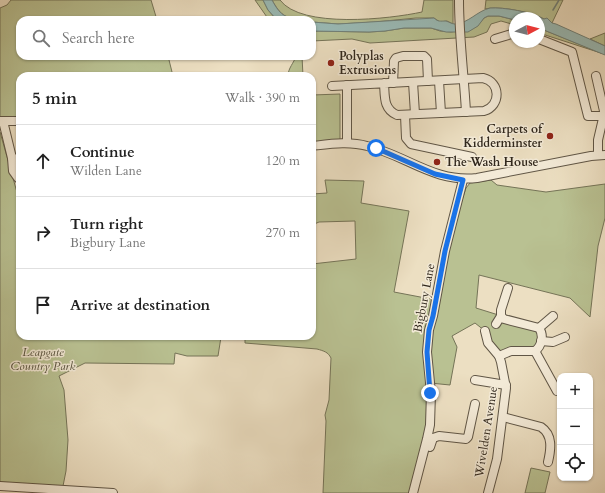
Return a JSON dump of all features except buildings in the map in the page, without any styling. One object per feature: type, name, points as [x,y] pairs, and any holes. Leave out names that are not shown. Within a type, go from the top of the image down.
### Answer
[{"type":"street","points":[[459,0],[459,21],[466,112]]},
{"type":"street","points":[[495,39],[509,35]]},
{"type":"street","points":[[545,41],[572,52],[588,116],[604,112]]},
{"type":"street","points":[[394,83],[394,61],[396,58],[403,56],[424,56],[427,59],[428,81]]},
{"type":"street","points":[[316,146],[347,143],[361,144],[376,148],[435,174],[463,180],[601,155],[598,140],[604,112],[596,76]]},
{"type":"street","points":[[332,86],[384,83],[439,81],[483,78],[490,80],[495,86],[497,95],[494,104],[489,110],[484,112],[397,115],[388,110],[384,83]]},
{"type":"street","points":[[439,81],[441,113]]},
{"type":"street","points":[[413,82],[415,114]]},
{"type":"street","points":[[347,143],[348,85]]},
{"type":"street","points":[[405,115],[406,138],[411,144],[472,157]]},
{"type":"street","points":[[16,121],[2,121],[16,158],[13,171],[16,175]]},
{"type":"street","name":"Bigbury Lane","points":[[413,493],[423,458],[430,417],[427,352],[429,330],[445,251],[463,180]]},
{"type":"street","points":[[496,324],[501,316],[501,310],[508,288]]},
{"type":"street","points":[[501,316],[504,319],[539,328]]},
{"type":"street","points":[[539,328],[553,316]]},
{"type":"street","points":[[499,356],[510,351],[535,351],[538,349],[541,340],[539,328]]},
{"type":"street","name":"Wivelden Avenue","points":[[488,493],[497,459],[506,385],[499,356],[488,343],[486,334],[495,334]]},
{"type":"street","points":[[541,340],[553,342],[565,337]]},
{"type":"street","points":[[535,351],[557,391]]},
{"type":"street","points":[[475,380],[506,385]]},
{"type":"street","points":[[423,458],[426,456],[433,438],[438,436],[466,439],[468,437],[475,404]]},
{"type":"street","points":[[503,417],[545,429],[548,433],[551,445],[548,462]]},
{"type":"street","points":[[0,486],[113,493]]},
{"type":"green space","points":[[11,0],[151,0],[156,16],[16,16],[16,60],[169,60],[172,72],[16,72],[16,118],[0,118],[0,8],[7,5]]},
{"type":"green space","points":[[255,0],[263,0],[268,10],[273,16],[266,16]]},
{"type":"green space","points":[[272,0],[280,0],[291,9],[313,16],[285,16],[276,7]]},
{"type":"green space","points":[[424,0],[453,0],[453,24],[447,21],[440,22],[434,18],[416,18],[338,24],[316,22],[316,16],[347,20],[408,15],[422,12]]},
{"type":"green space","points":[[486,0],[563,0],[552,23],[545,20],[545,12],[524,12],[501,8],[485,9]]},
{"type":"green space","points":[[488,16],[499,16],[509,18],[509,23],[501,21],[491,24],[487,32],[474,37],[370,43],[352,39],[316,41],[316,31],[369,32],[404,28],[431,28],[451,32],[472,29]]},
{"type":"green space","points":[[545,30],[601,53],[545,35]]},
{"type":"green space","points":[[605,33],[605,46],[590,39]]},
{"type":"green space","points":[[294,60],[302,60],[303,72],[289,72]]},
{"type":"green space","points":[[340,94],[340,143],[316,146],[316,95]]},
{"type":"green space","name":"Leapgate Country Park","points":[[0,132],[16,189],[16,340],[221,340],[218,356],[187,356],[175,353],[174,364],[85,363],[59,376],[64,390],[68,440],[66,471],[63,486],[0,483]]},
{"type":"green space","points":[[325,180],[364,181],[361,203],[409,211],[394,292],[436,300],[457,216],[466,188],[470,183],[491,180],[497,185],[546,192],[605,184],[605,218],[598,246],[590,317],[570,298],[479,275],[476,308],[537,327],[540,346],[499,356],[485,331],[475,323],[452,336],[457,347],[450,385],[430,383],[431,408],[413,493],[323,493],[325,415],[329,400],[331,358],[329,354],[317,349],[245,343],[245,340],[316,340],[316,264],[356,259],[355,221],[316,223],[316,194],[327,193]]},
{"type":"green space","points":[[531,468],[550,472],[545,493],[525,493]]},
{"type":"water","points":[[263,0],[272,0],[280,12],[286,16],[273,16],[268,10]]},
{"type":"water","points":[[490,8],[502,8],[526,12],[509,12],[509,18],[499,16],[488,16],[484,18],[478,26],[468,32],[446,32],[431,28],[404,28],[369,32],[316,31],[316,22],[338,24],[434,18],[438,21],[446,21],[455,24],[465,22]]},
{"type":"water","points":[[547,18],[552,23],[605,46],[605,55],[545,30],[545,19]]},
{"type":"waterway","points":[[553,10],[559,0]]},
{"type":"place","name":"Polyplas Extrusions","points":[[331,63]]},
{"type":"place","name":"Carpets of Kidderminster","points":[[550,136]]},
{"type":"place","name":"The Wash House","points":[[437,162]]},
{"type":"route","points":[[376,148],[435,174],[463,180],[445,251],[429,330],[427,352],[430,393]]}]
